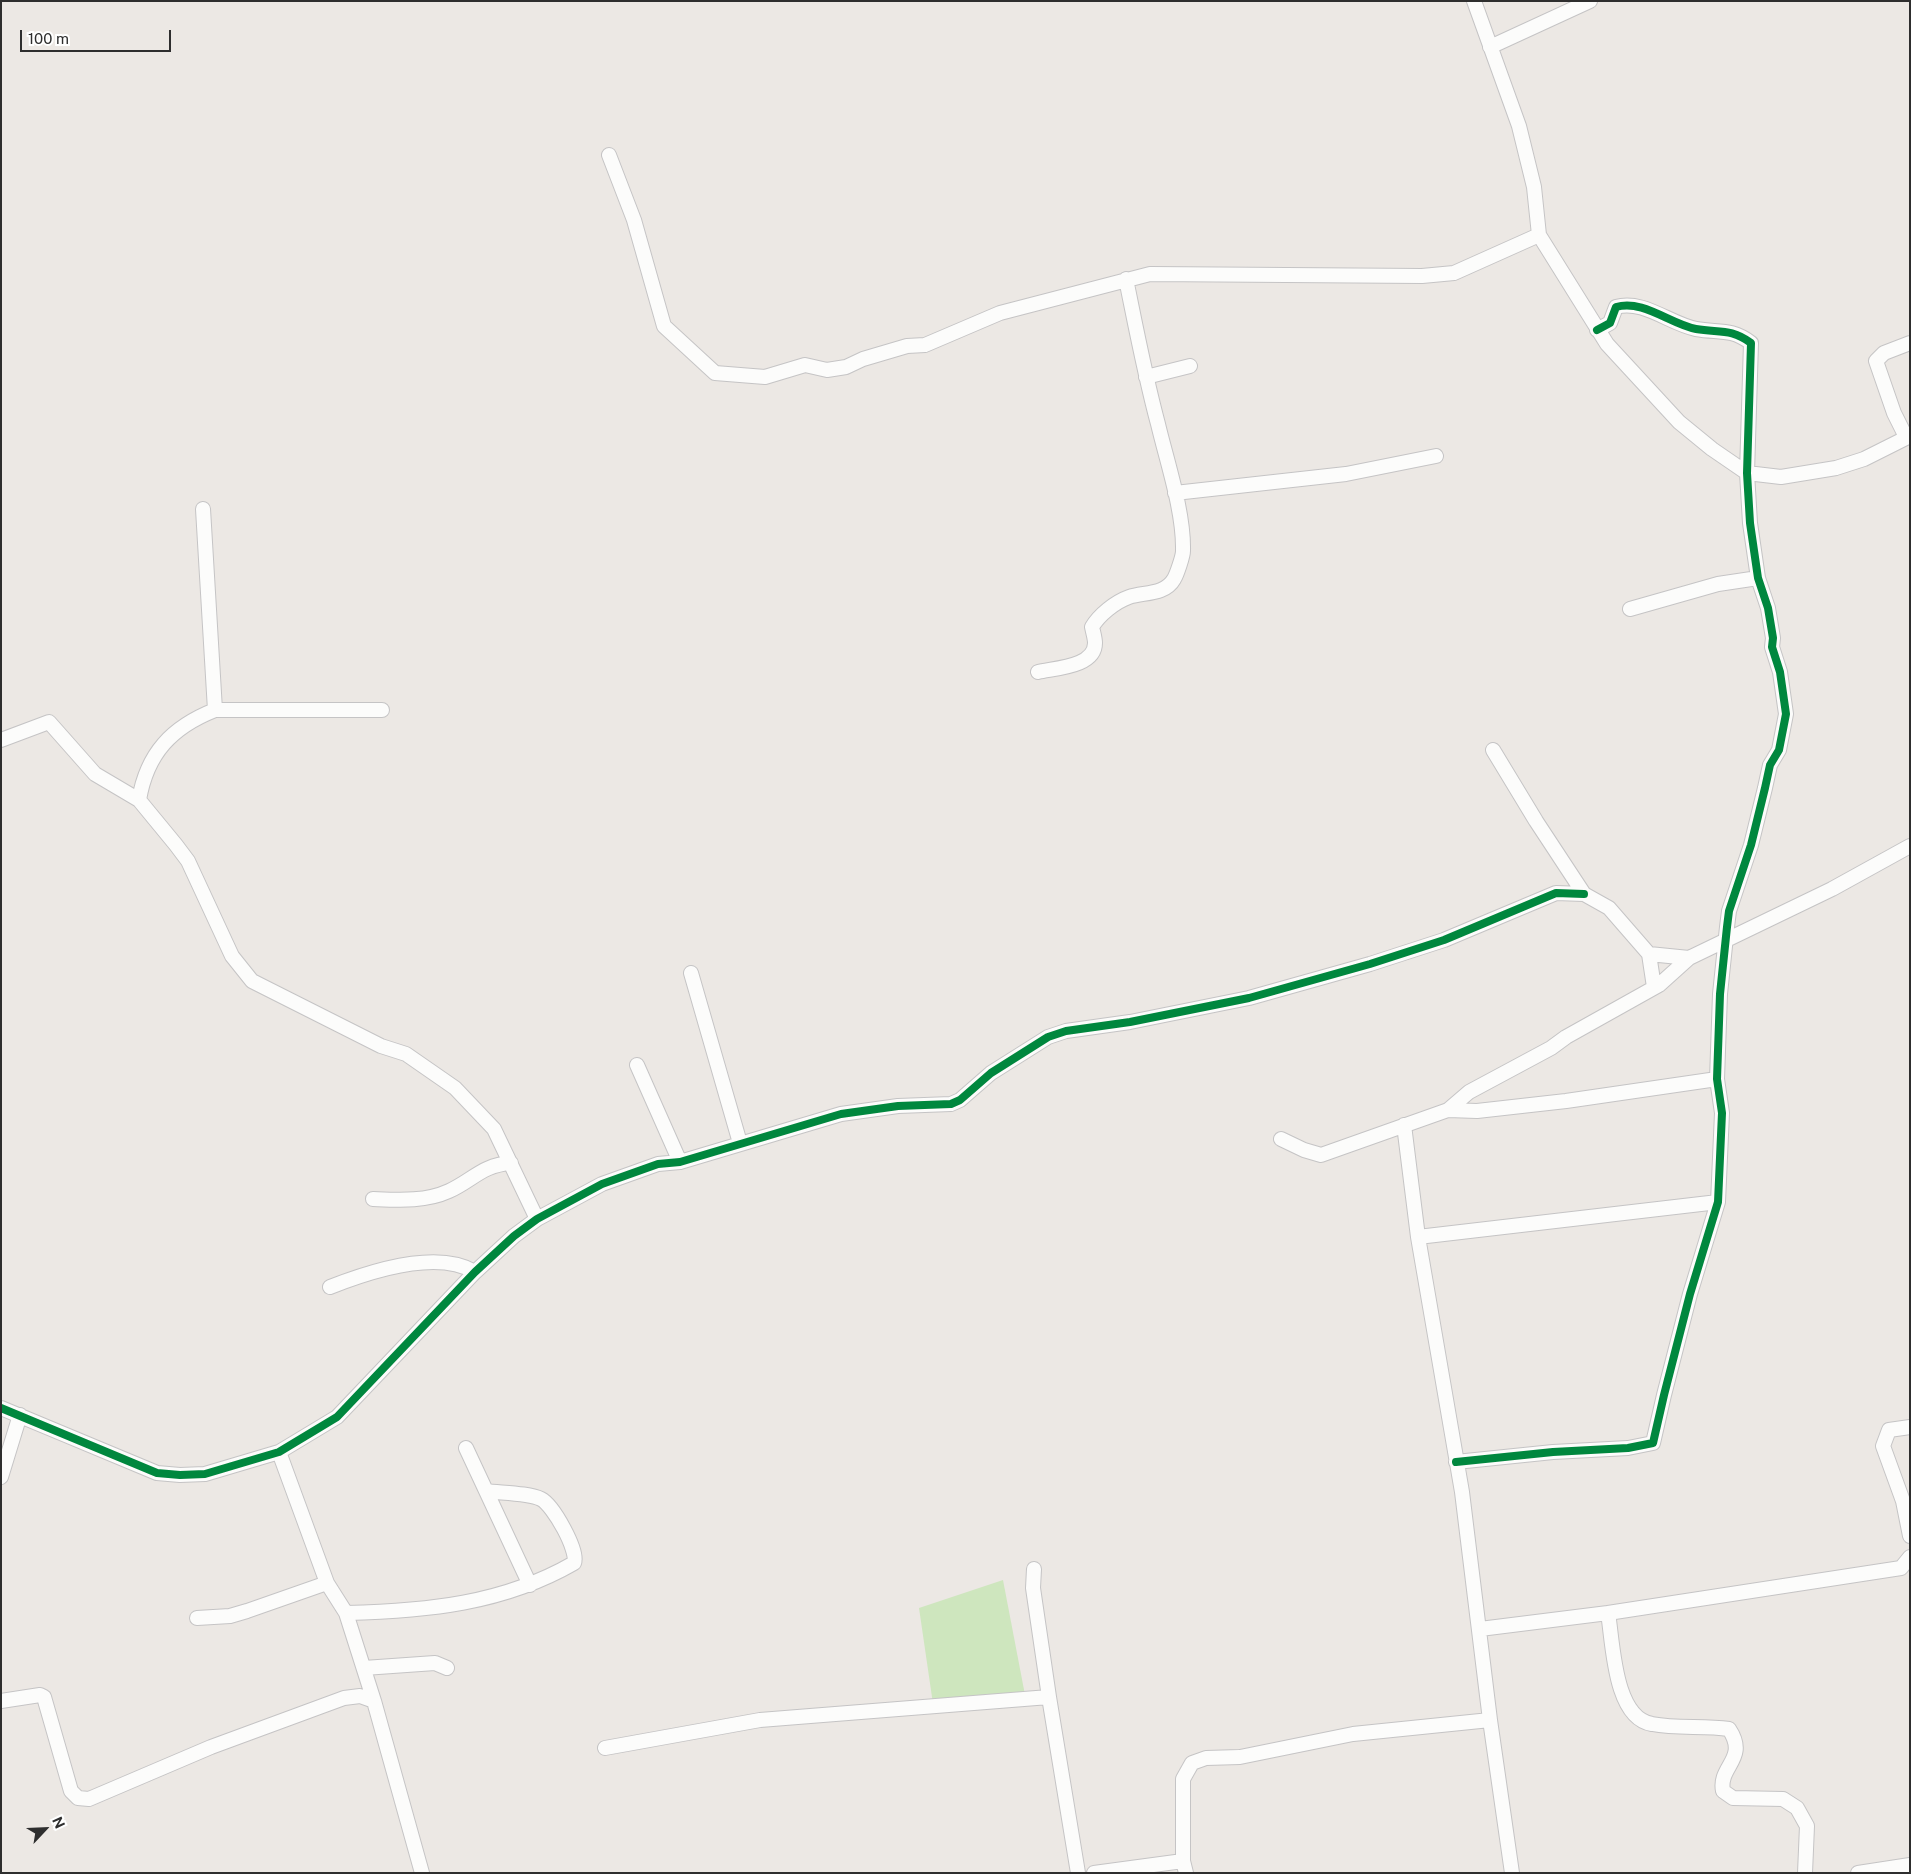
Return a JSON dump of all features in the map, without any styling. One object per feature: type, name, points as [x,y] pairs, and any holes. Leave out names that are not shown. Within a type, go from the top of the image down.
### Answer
[{"type":"street","points":[[1474,1],[1519,126],[1534,187],[1539,235],[1597,330],[1617,356],[1679,422],[1712,449],[1747,473],[1782,477],[1836,468],[1864,459],[1908,437],[1894,413],[1876,361],[1884,353],[1910,343]]},
{"type":"street","points":[[1490,47],[1590,1]]},
{"type":"street","points":[[609,154],[634,220],[664,326],[715,373],[765,377],[805,365],[828,370],[846,367],[898,349],[925,345],[1000,313],[1150,274],[1422,276],[1454,273],[1539,235]]},
{"type":"street","points":[[1038,672],[1080,662],[1088,658],[1095,644],[1092,627],[1099,616],[1129,597],[1160,590],[1174,578],[1184,552],[1175,493],[1146,377],[1126,279]]},
{"type":"street","points":[[1456,1462],[1553,1452],[1628,1448],[1654,1443],[1680,1331],[1718,1202],[1722,1113],[1717,1079],[1720,994],[1729,911],[1751,845],[1765,781],[1770,765],[1779,750],[1786,722],[1782,682],[1772,648],[1768,608],[1758,578],[1750,524],[1747,473],[1751,343],[1741,336],[1727,331],[1695,329],[1624,304],[1616,307],[1610,323],[1597,330]]},
{"type":"street","points":[[1146,377],[1190,366]]},
{"type":"street","points":[[1175,493],[1346,474],[1436,456]]},
{"type":"street","points":[[204,509],[215,710]]},
{"type":"street","points":[[1630,609],[1718,584],[1758,578]]},
{"type":"street","points":[[139,800],[142,785],[152,760],[173,733],[192,719],[215,710],[382,710]]},
{"type":"street","points":[[1,740],[49,722],[96,774],[139,800],[188,861],[232,956],[252,981],[381,1046],[406,1054],[454,1088],[494,1129],[538,1219]]},
{"type":"street","points":[[1493,750],[1536,821],[1584,894]]},
{"type":"street","points":[[1448,1110],[1469,1092],[1551,1048],[1659,985],[1689,958],[1727,942],[1832,889],[1910,846]]},
{"type":"street","points":[[1,1408],[157,1473],[180,1475],[205,1474],[279,1452],[337,1417],[475,1272],[514,1236],[538,1219],[602,1184],[658,1164],[680,1162],[841,1114],[898,1106],[951,1104],[960,1100],[991,1073],[1048,1038],[1066,1031],[1130,1022],[1249,998],[1370,964],[1444,940],[1556,893],[1584,894],[1609,908],[1649,954],[1654,987]]},
{"type":"street","points":[[1649,954],[1689,958]]},
{"type":"street","points":[[691,973],[740,1143]]},
{"type":"street","points":[[638,1065],[680,1162]]},
{"type":"street","points":[[1281,1139],[1321,1155],[1448,1110],[1477,1110],[1566,1101],[1717,1079]]},
{"type":"street","points":[[1404,1124],[1418,1238],[1456,1462],[1512,1873]]},
{"type":"street","points":[[373,1198],[402,1200],[432,1197],[450,1190],[493,1164],[511,1163]]},
{"type":"street","points":[[1418,1238],[1718,1202]]},
{"type":"street","points":[[330,1287],[373,1271],[409,1264],[456,1266],[475,1272]]},
{"type":"street","points":[[1,1477],[20,1415]]},
{"type":"street","points":[[1910,1427],[1889,1430],[1883,1446],[1903,1501],[1910,1536]]},
{"type":"street","points":[[466,1448],[530,1585]]},
{"type":"street","points":[[279,1452],[327,1582],[346,1613],[374,1702],[422,1873]]},
{"type":"street","points":[[346,1613],[402,1612],[460,1605],[530,1585],[574,1563],[576,1554],[568,1536],[547,1504],[541,1499],[486,1491]]},
{"type":"street","points":[[1480,1630],[1901,1568],[1910,1557]]},
{"type":"street","points":[[1034,1569],[1033,1588],[1078,1873]]},
{"type":"street","points":[[197,1618],[230,1616],[327,1582]]},
{"type":"street","points":[[1608,1612],[1618,1683],[1628,1708],[1650,1724],[1712,1726],[1729,1729],[1737,1741],[1736,1753],[1721,1782],[1723,1791],[1733,1798],[1783,1799],[1797,1808],[1807,1826],[1805,1873]]},
{"type":"street","points":[[364,1668],[435,1663],[448,1668]]},
{"type":"street","points":[[1,1701],[40,1695],[44,1697],[71,1791],[78,1798],[89,1799],[212,1746],[344,1698],[360,1696],[374,1702]]},
{"type":"street","points":[[605,1748],[760,1720],[1049,1697]]},
{"type":"street","points":[[1094,1873],[1185,1867],[1183,1779],[1192,1763],[1206,1758],[1240,1757],[1353,1734],[1490,1720]]},
{"type":"street","points":[[1858,1873],[1910,1865]]},
{"type":"green space","points":[[1003,1580],[1025,1695],[933,1704],[919,1608]]},
{"type":"cycle path","points":[[1456,1462],[1553,1452],[1628,1448],[1653,1443],[1690,1294],[1718,1202],[1722,1113],[1717,1079],[1720,994],[1729,911],[1751,845],[1770,765],[1779,750],[1786,714],[1780,672],[1772,647],[1773,638],[1768,608],[1758,578],[1750,523],[1747,473],[1751,343],[1731,333],[1696,329],[1646,309],[1626,305],[1616,307],[1610,323],[1597,330]]},
{"type":"cycle path","points":[[1,1408],[157,1473],[180,1475],[205,1474],[279,1452],[337,1417],[475,1272],[514,1236],[537,1219],[602,1184],[658,1164],[680,1162],[841,1114],[898,1106],[951,1104],[960,1100],[991,1073],[1048,1037],[1066,1031],[1130,1022],[1249,998],[1370,964],[1444,940],[1556,893],[1584,894]]}]
